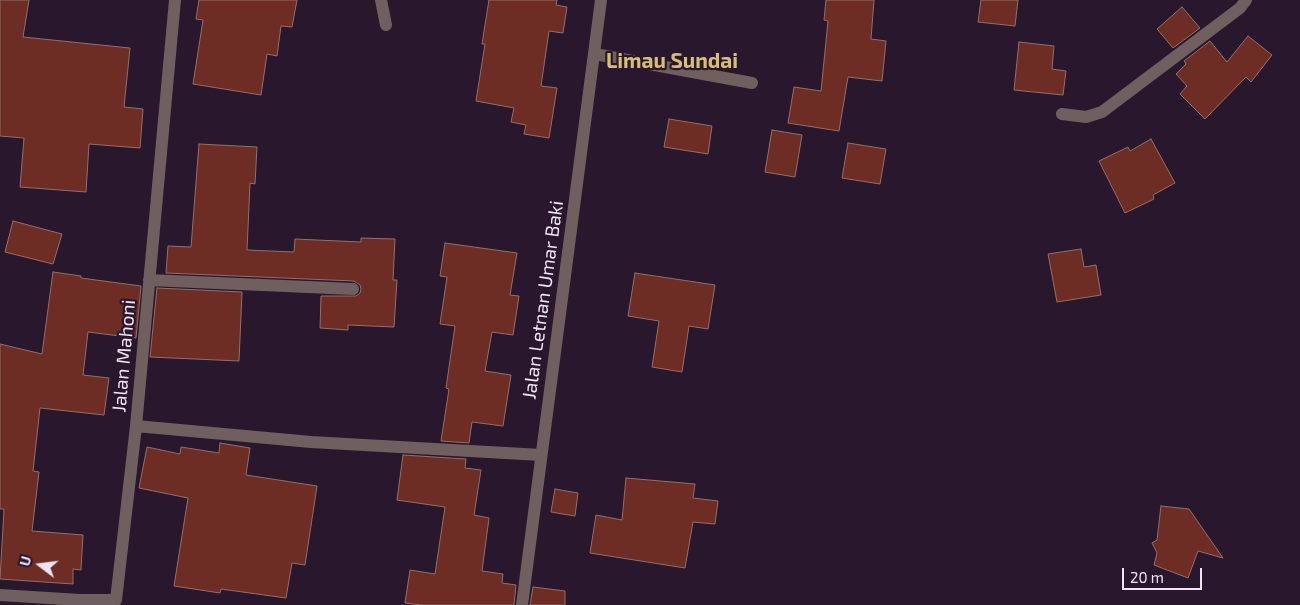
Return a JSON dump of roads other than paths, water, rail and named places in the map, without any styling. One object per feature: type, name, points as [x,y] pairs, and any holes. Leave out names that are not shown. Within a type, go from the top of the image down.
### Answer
[{"type":"street","name":"Jalan Mahoni","points":[[0,595],[80,600],[116,600],[136,426],[175,0]]},
{"type":"street","points":[[381,0],[386,25]]},
{"type":"street","name":"Jalan Letnan Umar Baki","points":[[522,605],[601,0]]},
{"type":"street","points":[[1062,114],[1086,117],[1102,112],[1240,8],[1246,0]]},
{"type":"street","points":[[594,54],[752,83]]},
{"type":"street","points":[[150,280],[353,290]]},
{"type":"street","points":[[136,426],[311,442],[541,455]]},
{"type":"district","name":"Limau Sundai","points":[[672,61]]}]
